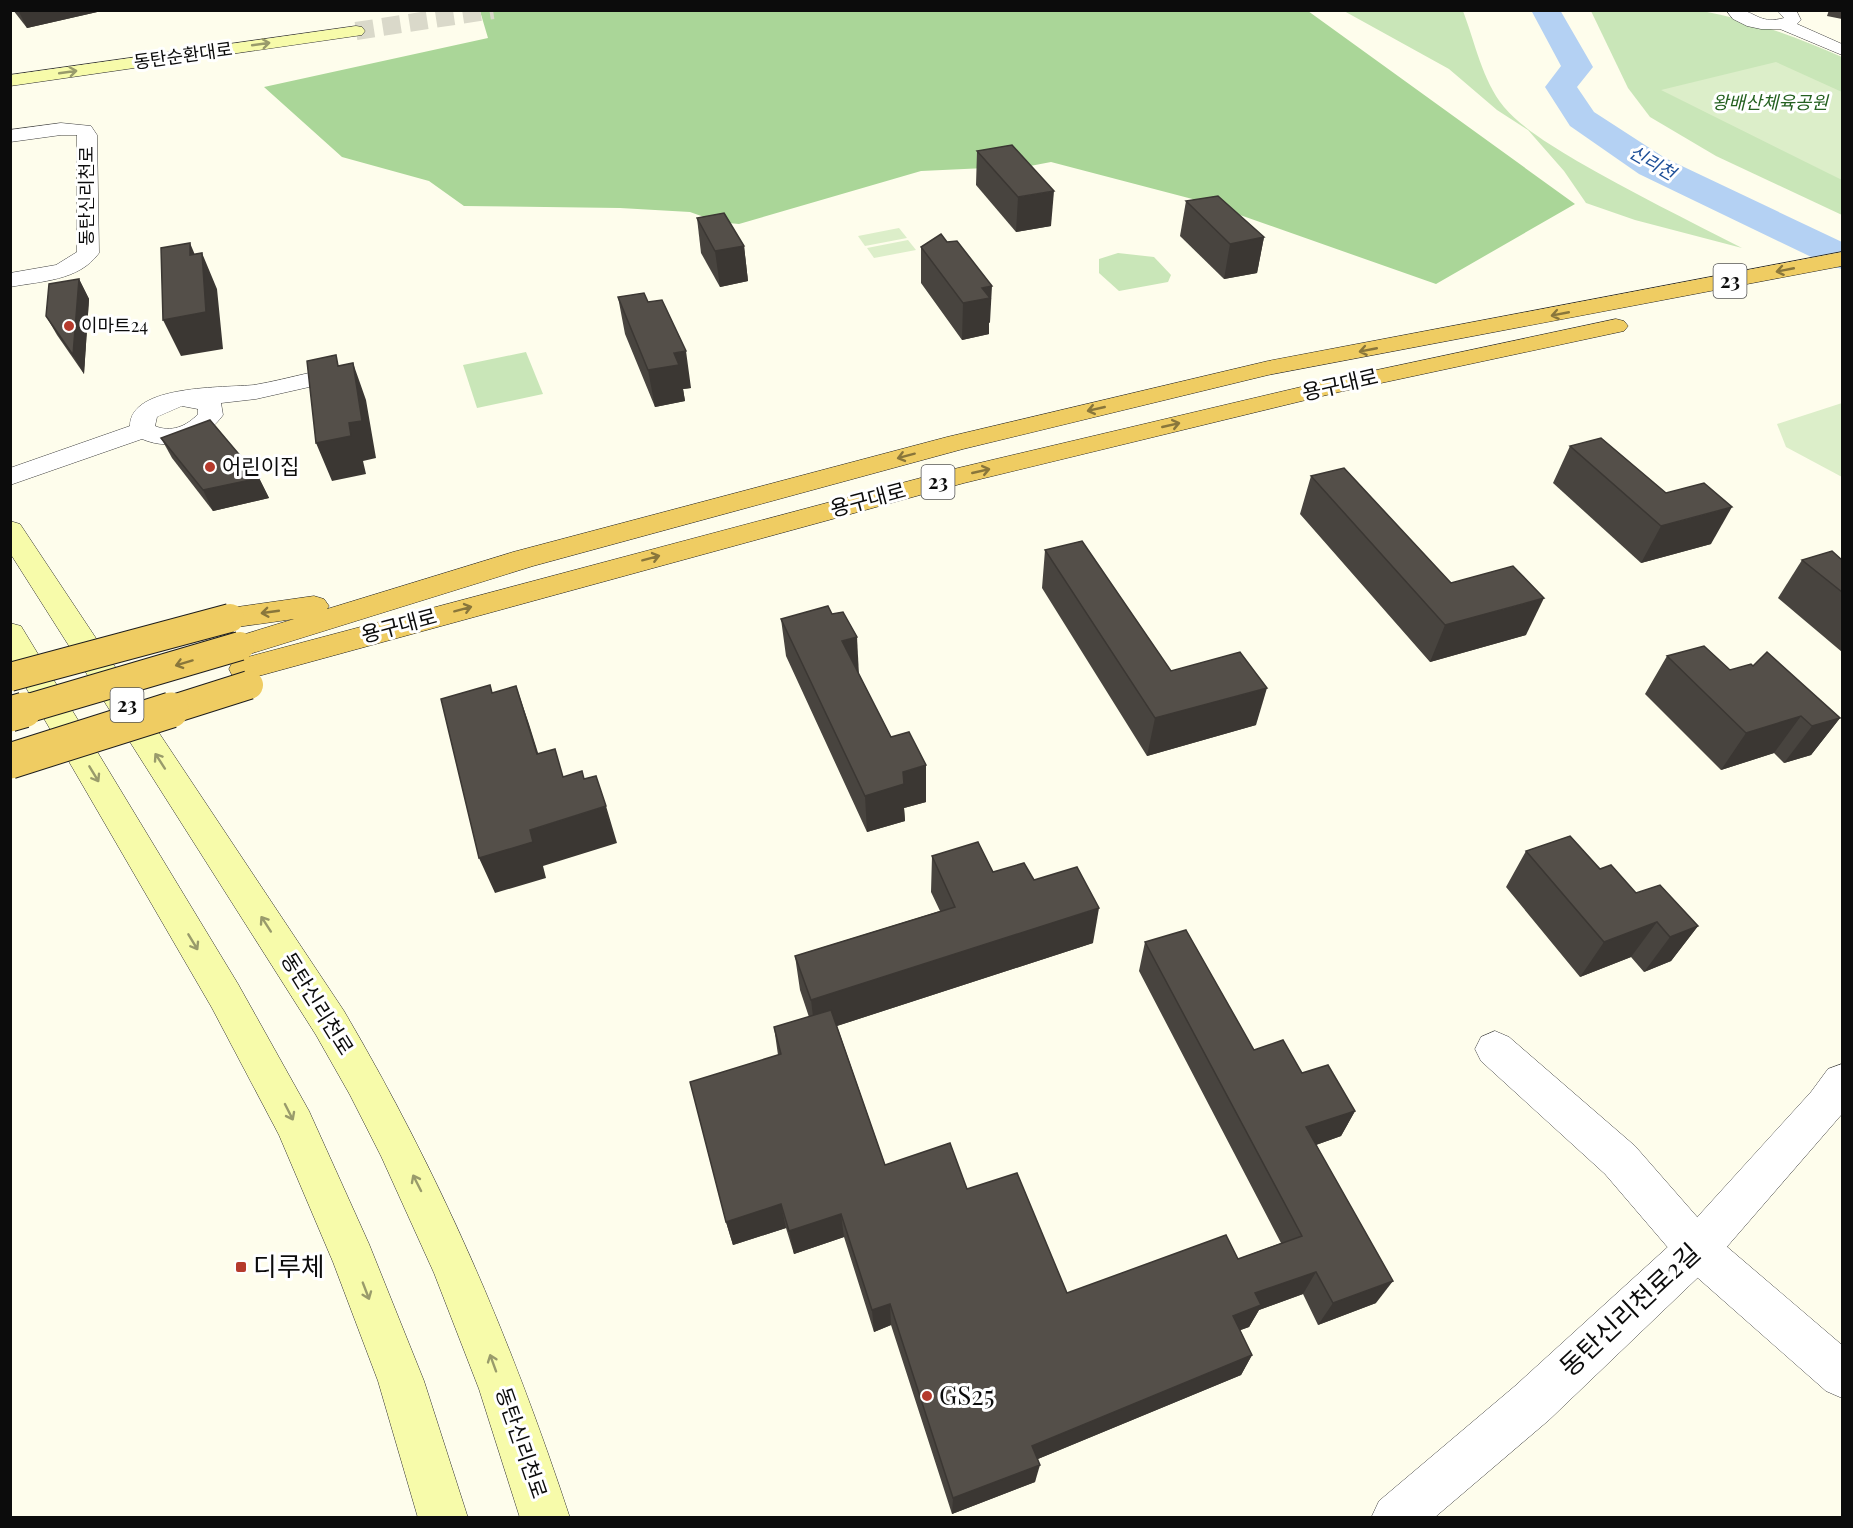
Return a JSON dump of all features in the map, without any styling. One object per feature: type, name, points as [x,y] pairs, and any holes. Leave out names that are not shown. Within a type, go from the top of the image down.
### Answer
[{"type":"highway","name":"용구대로","points":[[241,654],[411,592],[523,559],[956,443],[1234,376],[1842,259]]},
{"type":"highway","name":"23","points":[[1752,298],[1842,280]]},
{"type":"highway","name":"용구대로","points":[[241,654],[417,621],[970,473],[1339,385],[1638,321]]},
{"type":"highway","name":"23","points":[[10,714],[241,654]]},
{"type":"highway","name":"23","points":[[10,741],[241,654]]},
{"type":"highway","points":[[10,677],[241,654]]},
{"type":"highway","points":[[10,761],[241,654]]},
{"type":"main road","name":"동탄순환대로","points":[[10,81],[356,30]]},
{"type":"main road","name":"동탄신리천로","points":[[10,530],[330,1023],[373,1095],[422,1193],[472,1308],[519,1432],[546,1518]]},
{"type":"main road","points":[[10,633],[225,996],[295,1124],[354,1259],[401,1381],[443,1518]]},
{"type":"street","points":[[1733,11],[1748,20],[1783,17],[1842,50]]},
{"type":"street","name":"동탄신리천로","points":[[10,136],[61,129],[84,130],[87,135],[88,253],[77,264],[63,269],[10,280]]},
{"type":"street","points":[[142,430],[143,417],[149,411],[170,401],[202,406],[229,403],[256,392],[309,380]]},
{"type":"street","points":[[10,477],[142,430],[156,436],[178,435],[200,427],[202,406]]},
{"type":"street","points":[[1495,1049],[1620,1160],[1697,1249],[1842,1375]]},
{"type":"street","name":"동탄신리천로2길","points":[[1396,1518],[1532,1403],[1697,1249],[1825,1105],[1842,1082]]},
{"type":"green space","name":"왕배산체육공원","points":[[1696,10],[1771,29],[1842,57],[1842,215],[1716,156],[1650,117],[1628,88],[1591,11]]},
{"type":"green space","points":[[480,11],[1308,11],[1575,204],[1436,284],[1200,201],[1051,162],[1030,166],[921,171],[739,224],[718,222],[690,212],[620,208],[464,206],[429,181],[342,157],[264,87],[488,38]]},
{"type":"green space","points":[[1344,11],[1463,11],[1490,85],[1504,107],[1520,123],[1577,161],[1742,248],[1635,220],[1586,203],[1564,171],[1528,130],[1497,110],[1449,69]]},
{"type":"green space","points":[[1776,62],[1842,92],[1842,180],[1661,90]]},
{"type":"green space","points":[[899,228],[907,238],[865,246],[858,236]]},
{"type":"green space","points":[[908,240],[916,250],[874,258],[867,248]]},
{"type":"green space","points":[[1118,253],[1154,257],[1171,275],[1168,282],[1119,291],[1099,273],[1099,259]]},
{"type":"green space","points":[[526,352],[543,394],[477,408],[463,365]]},
{"type":"green space","points":[[1842,403],[1842,477],[1786,447],[1777,424]]},
{"type":"building","points":[[1012,145],[1054,191],[1018,197],[977,151]]},
{"type":"building","points":[[1218,196],[1264,237],[1230,244],[1186,201]]},
{"type":"building","points":[[724,213],[744,246],[715,251],[697,218]]},
{"type":"building","points":[[941,234],[947,242],[957,241],[992,286],[982,288],[990,298],[963,303],[921,247]]},
{"type":"building","points":[[190,243],[190,255],[202,253],[206,312],[163,320],[161,248]]},
{"type":"building","points":[[79,279],[73,355],[46,316],[49,284]]},
{"type":"building","points":[[644,293],[648,302],[662,300],[686,351],[674,353],[679,365],[648,370],[618,297]]},
{"type":"building","points":[[336,355],[338,366],[353,363],[362,421],[349,423],[351,436],[316,443],[307,361]]},
{"type":"building","points":[[210,420],[259,478],[203,490],[161,438]]},
{"type":"building","points":[[1601,438],[1666,493],[1704,483],[1732,507],[1661,526],[1570,446]]},
{"type":"building","points":[[1344,468],[1451,583],[1513,566],[1544,598],[1445,625],[1311,476]]},
{"type":"building","points":[[1082,541],[1171,671],[1240,652],[1267,688],[1155,718],[1045,550]]},
{"type":"building","points":[[1832,551],[1842,560],[1842,592],[1802,560]]},
{"type":"building","points":[[828,606],[832,614],[843,612],[857,637],[842,641],[891,737],[909,732],[926,765],[903,772],[904,784],[865,796],[781,619]]},
{"type":"building","points":[[1704,646],[1730,670],[1751,664],[1753,666],[1767,652],[1840,718],[1812,726],[1801,716],[1746,733],[1667,656]]},
{"type":"building","points":[[490,685],[492,693],[516,686],[537,754],[555,749],[563,777],[582,771],[584,779],[596,776],[606,806],[530,830],[533,842],[479,858],[441,699]]},
{"type":"building","points":[[1570,836],[1600,869],[1611,865],[1636,893],[1660,885],[1698,926],[1670,937],[1657,922],[1604,942],[1526,851]]},
{"type":"building","points":[[978,842],[993,872],[1024,863],[1034,880],[1077,867],[1099,908],[811,1000],[795,956],[955,907],[932,856]]},
{"type":"building","points":[[1186,930],[1254,1050],[1283,1040],[1302,1073],[1328,1065],[1355,1111],[1306,1127],[1393,1281],[1333,1303],[1316,1272],[1255,1293],[1261,1305],[1233,1316],[1252,1355],[1032,1446],[1040,1465],[953,1498],[890,1304],[872,1310],[841,1214],[789,1231],[781,1204],[726,1222],[690,1082],[781,1054],[774,1027],[831,1010],[885,1165],[950,1143],[967,1189],[1017,1173],[1067,1293],[1226,1235],[1238,1259],[1302,1236],[1145,942]]},
{"type":"waterway","name":"신리천","points":[[1545,10],[1577,67],[1561,87],[1582,119],[1652,166],[1842,257]]},
{"type":"tunnel","points":[[356,31],[493,10]]},
{"type":"place","name":"이마트24","points":[[69,326]]},
{"type":"place","name":"어린이집","points":[[210,467]]},
{"type":"place","name":"디루체","points":[[241,1267]]},
{"type":"place","name":"GS25","points":[[927,1396]]}]
